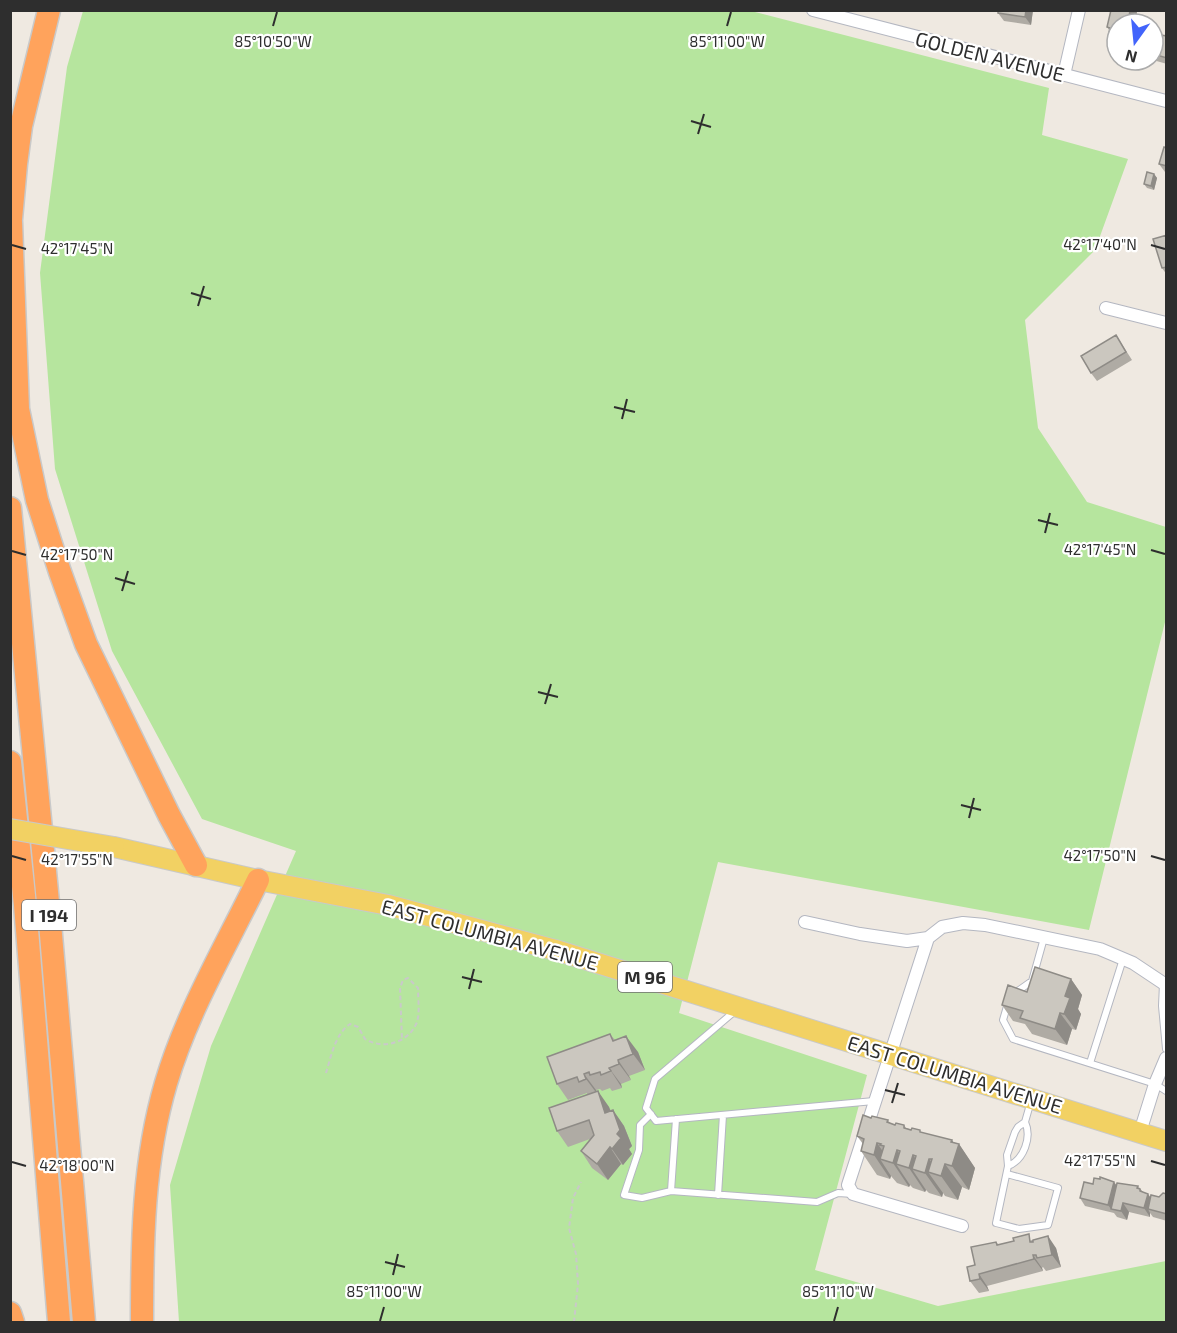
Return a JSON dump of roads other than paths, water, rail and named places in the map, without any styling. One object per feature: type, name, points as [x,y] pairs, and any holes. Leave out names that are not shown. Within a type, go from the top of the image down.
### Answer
[{"type":"highway","points":[[10,230],[21,126],[49,10]]},
{"type":"highway","points":[[11,222],[18,409],[37,500],[86,644],[169,815],[196,865]]},
{"type":"highway","name":"I 194","points":[[10,508],[49,911],[84,1323]]},
{"type":"highway","name":"I 194","points":[[10,762],[26,916],[59,1323]]},
{"type":"highway","points":[[142,1323],[142,1249],[146,1183],[166,1083],[187,1023],[258,880]]},
{"type":"highway","points":[[10,1313],[13,1323]]},
{"type":"main road","name":"EAST COLUMBIA AVENUE","points":[[10,828],[114,847],[258,880],[388,905],[560,951],[1167,1141]]},
{"type":"street","name":"GOLDEN AVENUE","points":[[813,10],[1167,101]]},
{"type":"street","points":[[1064,75],[1079,10]]},
{"type":"street","points":[[1106,308],[1167,323]]},
{"type":"street","points":[[804,922],[907,941],[928,938],[942,927],[963,923],[985,926],[1100,948],[1124,958],[1165,984]]},
{"type":"street","points":[[928,938],[848,1185],[853,1194],[962,1226]]},
{"type":"street","points":[[1140,1132],[1155,1084],[1167,1058]]},
{"type":"lane","points":[[1044,938],[1032,981],[1010,997],[1003,1020],[1013,1039],[1155,1084],[1167,1091]]},
{"type":"lane","points":[[1090,1063],[1124,958]]},
{"type":"lane","points":[[1165,984],[1162,1006],[1167,1049]]},
{"type":"lane","points":[[740,1007],[656,1079],[646,1108],[656,1121],[876,1100]]},
{"type":"lane","points":[[1007,1174],[1058,1188],[1048,1225],[1019,1229],[996,1223],[1007,1174],[1007,1155],[1015,1132],[1025,1122],[1032,1098]]},
{"type":"lane","points":[[651,1114],[640,1125],[639,1150],[624,1195],[642,1198],[671,1191],[817,1202],[838,1193],[853,1194]]},
{"type":"lane","points":[[718,1195],[723,1115]]},
{"type":"lane","points":[[671,1191],[676,1119]]},
{"type":"lane","points":[[1008,1166],[1018,1160],[1028,1137],[1029,1131],[1025,1122]]}]
